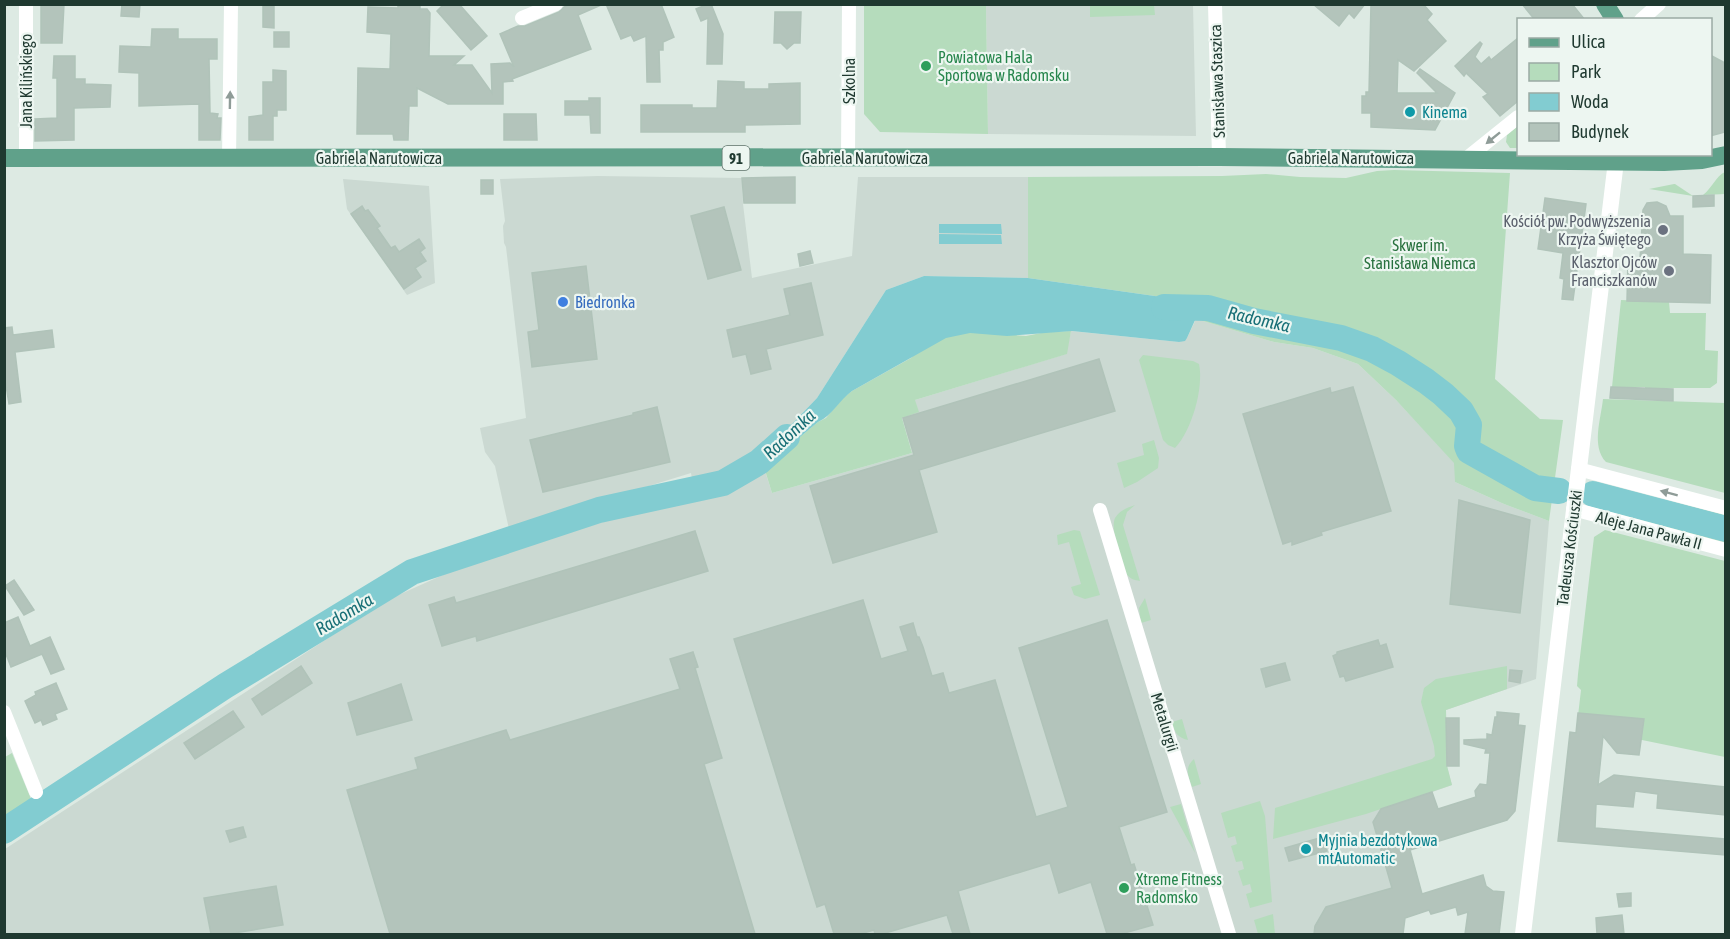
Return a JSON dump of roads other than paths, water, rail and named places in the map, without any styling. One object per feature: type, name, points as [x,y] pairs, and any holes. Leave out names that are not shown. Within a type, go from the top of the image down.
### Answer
[{"type":"main road","points":[[1605,4],[1614,18]]},
{"type":"main road","name":"Gabriela Narutowicza","points":[[4,158],[1219,157],[1616,158],[1678,162],[1725,155]]},
{"type":"street","name":"Jana Kilińskiego","points":[[26,4],[26,158]]},
{"type":"street","points":[[229,159],[231,4]]},
{"type":"street","points":[[522,18],[556,4]]},
{"type":"street","name":"Szkolna","points":[[848,158],[849,4]]},
{"type":"street","name":"Stanisława Staszica","points":[[1215,4],[1219,157]]},
{"type":"street","points":[[1643,18],[1659,4]]},
{"type":"street","points":[[1467,158],[1517,118]]},
{"type":"street","name":"Tadeusza Kościuszki","points":[[1523,934],[1616,158]]},
{"type":"street","points":[[1578,469],[1725,508]]},
{"type":"street","name":"Aleje Jana Pawła II","points":[[1573,509],[1725,550]]},
{"type":"street","name":"Metalurgii","points":[[1100,510],[1228,934]]},
{"type":"street","points":[[4,712],[36,792]]},
{"type":"water","points":[[939,224],[1001,224],[1002,234],[939,233]]},
{"type":"water","points":[[939,234],[1001,235],[1002,244],[939,244]]},
{"type":"water","points":[[924,276],[1028,278],[1190,301],[1200,309],[1187,338],[1179,342],[1072,331],[1007,336],[970,333],[946,338],[852,391],[828,415],[764,467],[759,452],[792,424],[817,398],[886,290]]},
{"type":"waterway","name":"Radomka","points":[[1164,307],[1208,308],[1254,321],[1341,338],[1372,349],[1426,381],[1461,411],[1469,425],[1467,446],[1469,451],[1535,488],[1559,491]]},
{"type":"waterway","name":"Radomka","points":[[4,831],[225,686],[412,572],[599,510],[723,483],[759,462],[787,437]]},
{"type":"waterway","name":"Radomka","points":[[1593,494],[1726,529]]},
{"type":"place","name":"Powiatowa Hala Sportowa w Radomsku","points":[[926,66]]},
{"type":"place","name":"Kinema","points":[[1410,112]]},
{"type":"place","name":"Kościół pw. Podwyższenia Krzyża Świętego","points":[[1663,230]]},
{"type":"place","name":"Klasztor Ojców Franciszkanów","points":[[1669,271]]},
{"type":"place","name":"Biedronka","points":[[563,302]]},
{"type":"place","name":"Myjnia bezdotykowa mtAutomatic","points":[[1306,849]]},
{"type":"place","name":"Xtreme Fitness Radomsko","points":[[1124,888]]},
{"type":"park label","name":"Skwer im. Stanisława Niemca","points":[[1420,254]]}]
